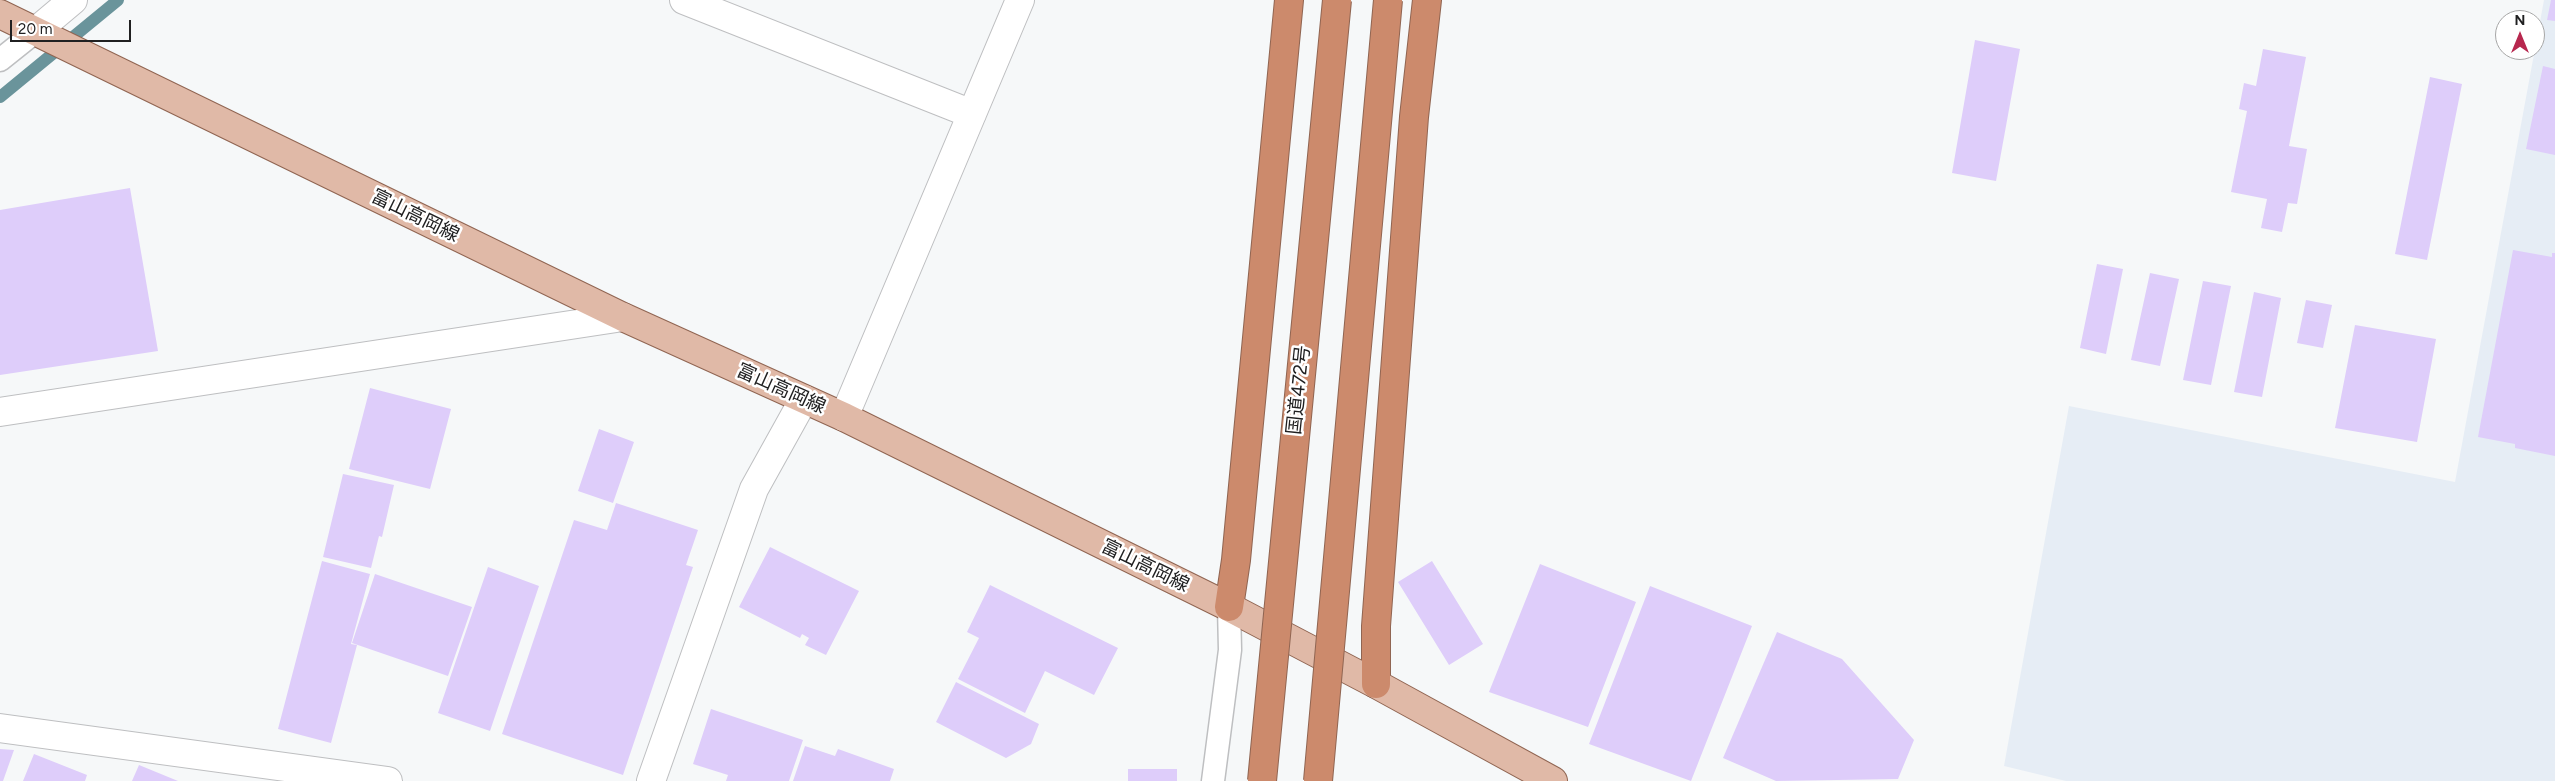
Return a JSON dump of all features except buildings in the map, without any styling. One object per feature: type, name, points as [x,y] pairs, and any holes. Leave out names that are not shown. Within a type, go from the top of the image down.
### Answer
[{"type":"highway","points":[[1228,607],[1236,560],[1289,0]]},
{"type":"highway","name":"国道472号","points":[[1262,781],[1337,0]]},
{"type":"highway","points":[[1318,781],[1388,0]]},
{"type":"highway","points":[[1376,684],[1376,626],[1414,117],[1427,0]]},
{"type":"main road","name":"富山高岡線","points":[[0,14],[623,317],[844,417],[1228,607],[1376,684],[1553,781]]},
{"type":"street","points":[[35,32],[73,0]]},
{"type":"street","points":[[684,0],[972,114]]},
{"type":"street","points":[[844,417],[1020,0]]},
{"type":"street","points":[[0,412],[623,317]]},
{"type":"street","points":[[651,781],[754,489],[804,400]]},
{"type":"street","points":[[0,728],[388,781]]},
{"type":"lane","points":[[0,60],[35,32]]},
{"type":"lane","points":[[1213,781],[1230,650],[1228,607]]},
{"type":"shaded area","points":[[2544,0],[2555,0],[2555,781],[2066,781],[2004,766],[2069,406],[2455,482],[2533,60],[2545,60],[2545,10],[2542,10]]},
{"type":"waterway","points":[[0,97],[118,0]]}]
